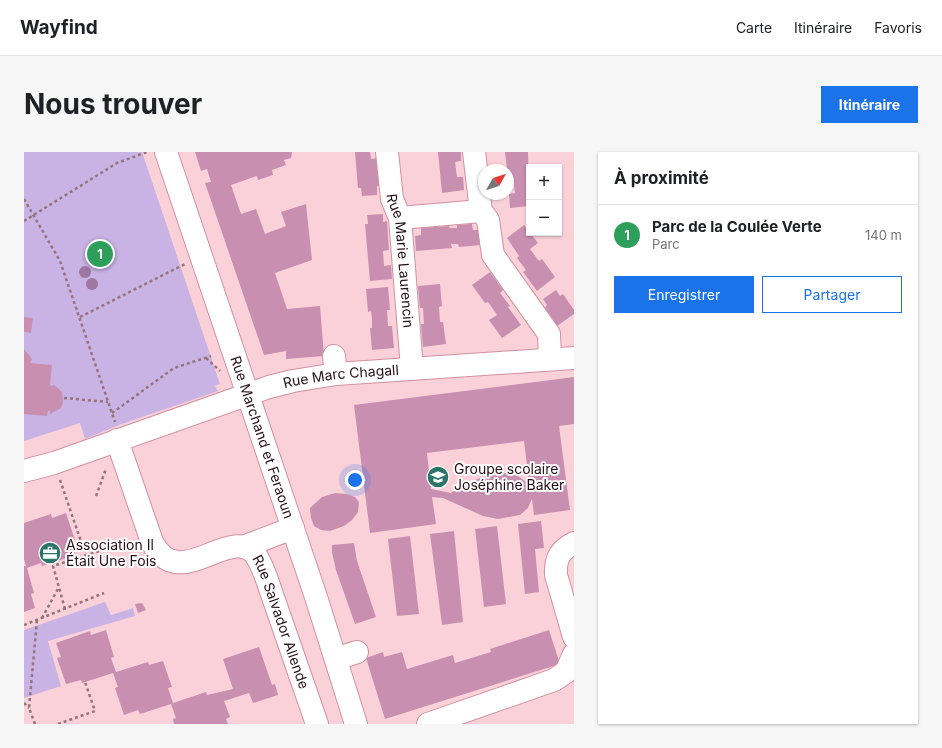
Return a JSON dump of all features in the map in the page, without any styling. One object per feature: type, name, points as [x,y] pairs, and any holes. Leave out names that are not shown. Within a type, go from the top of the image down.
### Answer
[{"type":"street","name":"Rue Marchand et Feraoun","points":[[156,152],[202,259],[293,528],[356,724]]},
{"type":"street","name":"Rue Marie Laurencin","points":[[387,152],[392,199],[400,218],[412,369]]},
{"type":"street","points":[[474,152],[480,211],[488,220],[493,255],[549,334],[550,359]]},
{"type":"street","points":[[400,218],[480,211]]},
{"type":"street","name":"Rue Marc Chagall","points":[[119,439],[247,395],[293,381],[335,365],[412,369],[574,358]]},
{"type":"street","points":[[24,471],[54,463],[119,439]]},
{"type":"street","name":"Rue Salvador Allende","points":[[119,439],[152,542],[156,551],[163,558],[182,564],[231,548],[244,547],[254,553],[261,564],[317,724]]},
{"type":"street","points":[[244,547],[293,528]]},
{"type":"street","points":[[574,543],[566,547],[558,555],[555,564],[559,608],[574,637]]},
{"type":"street","points":[[336,658],[357,652]]},
{"type":"street","points":[[428,724],[554,680],[566,672],[574,654]]},
{"type":"path","points":[[24,221],[122,161],[156,152]]},
{"type":"path","points":[[24,199],[60,260],[112,413],[119,439]]},
{"type":"path","points":[[80,318],[186,263],[202,259]]},
{"type":"path","points":[[112,413],[174,368],[211,356]]},
{"type":"path","points":[[64,398],[108,402]]},
{"type":"path","points":[[54,463],[86,556]]},
{"type":"path","points":[[65,609],[53,566],[112,547]]},
{"type":"path","points":[[42,618],[59,587]]},
{"type":"path","points":[[24,625],[104,593]]},
{"type":"path","points":[[29,708],[37,620]]},
{"type":"path","points":[[58,724],[95,711],[85,682]]},
{"type":"path","points":[[24,703],[29,708],[35,724]]},
{"type":"shaded area","points":[[24,152],[142,152],[220,384],[215,386],[218,391],[119,425],[85,439],[80,423],[24,441]]},
{"type":"shaded area","points":[[105,602],[111,615],[133,608],[135,616],[48,641],[61,686],[24,698],[24,630]]},
{"type":"building","points":[[195,152],[292,152],[291,158],[284,160],[286,165],[272,170],[273,175],[258,180],[257,176],[231,185],[241,214],[256,209],[265,234],[286,226],[281,212],[306,204],[312,260],[275,273],[287,309],[320,306],[324,356],[286,359],[286,351],[264,355],[205,183],[211,182],[207,169],[201,171]]},
{"type":"building","points":[[355,152],[370,152],[371,159],[377,158],[380,186],[377,186],[377,195],[362,196],[361,188],[358,188]]},
{"type":"building","points":[[438,152],[461,152],[461,161],[455,162],[457,177],[463,177],[464,190],[442,193]]},
{"type":"building","points":[[505,152],[528,152],[528,164],[526,164],[526,206],[510,208],[509,200],[514,200],[515,193],[514,164],[506,164]]},
{"type":"building","points":[[383,214],[383,222],[387,221],[389,250],[383,251],[384,266],[391,265],[392,279],[370,281],[365,224],[368,224],[367,215]]},
{"type":"building","points":[[472,224],[473,230],[480,230],[481,245],[459,247],[458,244],[451,244],[452,248],[416,251],[415,236],[421,235],[421,228],[449,226],[450,228],[457,228],[457,225]]},
{"type":"building","points":[[524,225],[526,228],[526,236],[533,236],[538,243],[530,249],[539,261],[542,259],[555,277],[537,291],[523,272],[526,270],[517,258],[519,256],[507,238]]},
{"type":"building","points":[[490,272],[503,290],[500,293],[510,306],[508,307],[521,325],[502,338],[489,320],[497,315],[488,302],[485,303],[472,285]]},
{"type":"building","points":[[440,284],[442,306],[439,307],[440,322],[443,322],[446,344],[423,347],[421,324],[424,324],[423,308],[420,308],[418,286]]},
{"type":"building","points":[[388,287],[390,310],[387,310],[388,326],[392,326],[394,348],[372,350],[370,328],[372,328],[372,319],[371,311],[368,312],[366,289]]},
{"type":"building","points":[[556,290],[560,296],[563,294],[574,310],[574,314],[557,326],[545,307],[547,305],[543,299]]},
{"type":"building","points":[[24,317],[33,318],[31,333],[24,332]]},
{"type":"building","points":[[24,349],[32,359],[30,363],[52,365],[50,386],[54,385],[62,392],[63,402],[61,408],[50,414],[50,411],[48,411],[47,416],[24,414]]},
{"type":"building","name":"Groupe scolaire Joséphine Baker","points":[[574,377],[574,424],[559,426],[570,510],[534,515],[532,499],[528,508],[520,515],[498,519],[483,516],[443,498],[432,497],[436,524],[370,533],[354,405]],"holes":[[[524,441],[530,489],[526,482],[518,476],[509,473],[493,474],[480,478],[459,487],[451,493],[431,489],[427,453]]]},
{"type":"building","points":[[335,493],[347,494],[355,497],[359,502],[358,512],[352,520],[344,526],[330,531],[321,530],[314,526],[310,508],[322,497]]},
{"type":"building","points":[[66,513],[75,540],[71,541],[76,555],[42,566],[41,563],[27,568],[34,593],[31,594],[35,608],[24,612],[24,566],[26,566],[24,559],[24,523],[51,514],[52,518]]},
{"type":"building","points":[[541,521],[544,548],[535,549],[539,592],[525,594],[518,524]]},
{"type":"building","points":[[497,526],[506,604],[484,607],[475,529]]},
{"type":"building","points":[[454,531],[463,622],[442,625],[430,534]]},
{"type":"building","points":[[410,536],[419,614],[397,616],[388,539]]},
{"type":"building","points":[[354,543],[357,561],[376,617],[355,624],[336,570],[332,552],[332,545]]},
{"type":"building","points":[[142,603],[146,610],[138,613],[135,604]]},
{"type":"building","points":[[106,630],[114,657],[111,658],[116,672],[148,662],[149,665],[163,661],[172,687],[168,688],[173,703],[206,692],[207,695],[233,689],[223,659],[259,647],[272,685],[275,684],[278,695],[253,703],[249,693],[224,701],[230,717],[226,719],[228,724],[174,724],[173,719],[176,718],[171,704],[140,714],[138,710],[124,715],[115,688],[118,687],[113,673],[82,683],[81,680],[66,684],[57,658],[61,657],[56,643],[90,631],[91,635]]},
{"type":"building","points":[[549,630],[560,664],[385,719],[366,658],[383,652],[384,657],[402,652],[407,669],[453,655],[455,663],[491,652],[490,649]]},
{"type":"place","name":"Parc de la Coulée Verte","points":[[100,254]]},
{"type":"place","name":"Groupe scolaire Joséphine Baker","points":[[438,477]]},
{"type":"place","name":"Association Il Était Une Fois","points":[[50,553]]}]
